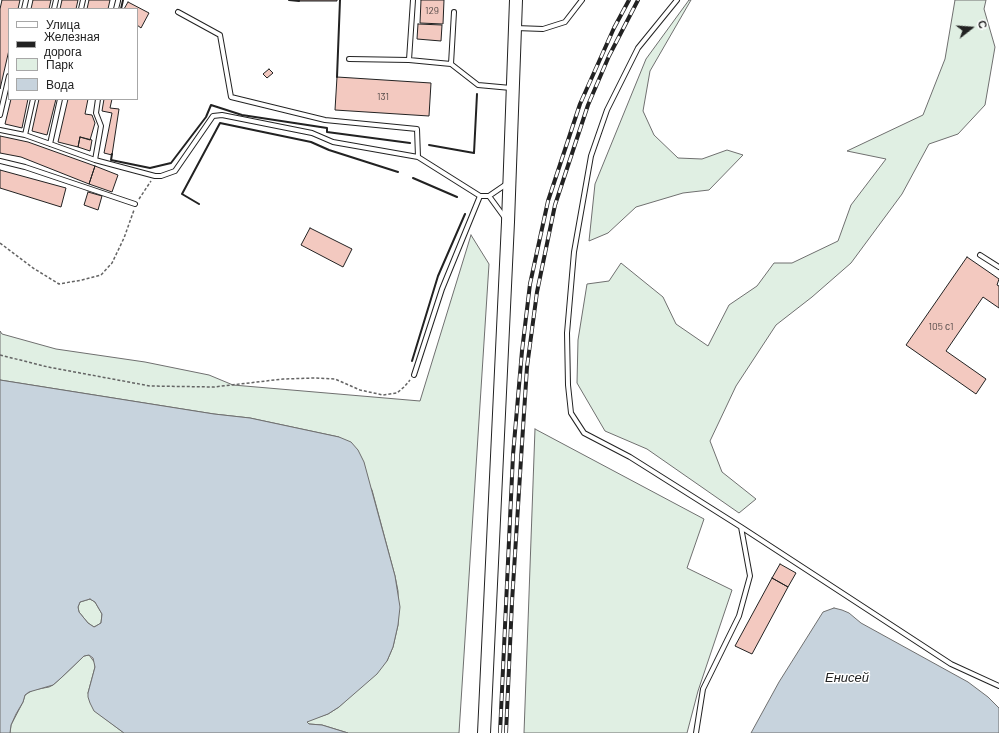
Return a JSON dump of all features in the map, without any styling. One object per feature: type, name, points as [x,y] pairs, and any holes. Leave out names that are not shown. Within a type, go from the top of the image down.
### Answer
[{"type":"main road","points":[[484,733],[510,181],[516,0]]},
{"type":"lane","points":[[409,60],[413,0]]},
{"type":"lane","points":[[515,28],[544,29],[565,22],[582,0]]},
{"type":"lane","points":[[677,0],[638,48],[607,110],[591,156],[574,252],[567,333],[568,385],[571,413],[584,433],[630,457],[741,527],[951,664],[999,686]]},
{"type":"lane","points":[[116,8],[118,1]]},
{"type":"lane","points":[[178,12],[220,35],[231,97],[325,120],[417,129],[418,157]]},
{"type":"lane","points":[[451,64],[454,12]]},
{"type":"lane","points":[[349,59],[409,60],[451,64],[478,85],[514,88]]},
{"type":"lane","points":[[0,115],[8,80]]},
{"type":"lane","points":[[25,135],[34,100]]},
{"type":"lane","points":[[50,144],[60,100]]},
{"type":"lane","points":[[95,160],[101,126],[96,113],[98,100]]},
{"type":"lane","points":[[0,130],[25,135],[95,160],[155,176],[161,176],[175,171],[214,116],[222,115],[312,133],[332,142],[418,157],[480,196],[489,196],[510,181]]},
{"type":"lane","points":[[0,161],[25,167],[135,204]]},
{"type":"lane","points":[[414,375],[442,289],[480,196]]},
{"type":"lane","points":[[489,196],[508,222]]},
{"type":"lane","points":[[980,255],[999,267]]},
{"type":"lane","points":[[696,733],[703,689],[739,616],[750,576],[741,527]]},
{"type":"path","points":[[0,243],[33,268],[59,284],[101,275],[112,263],[124,238],[135,204],[155,176]]},
{"type":"path","points":[[0,355],[48,367],[150,386],[214,387],[283,379],[315,378],[335,379],[360,390],[383,395],[397,392],[404,387],[414,375]]},
{"type":"green space","points":[[689,0],[691,0],[650,71],[643,111],[654,135],[678,158],[702,159],[727,150],[743,155],[709,190],[683,193],[636,207],[608,233],[589,241],[595,184],[646,59]]},
{"type":"green space","points":[[955,0],[986,0],[984,9],[995,47],[985,105],[958,134],[929,144],[902,194],[851,263],[812,297],[776,325],[736,386],[710,441],[722,472],[756,499],[739,513],[647,449],[605,431],[577,383],[578,340],[587,284],[609,281],[621,263],[663,297],[676,324],[708,346],[729,305],[757,286],[774,263],[792,263],[838,241],[851,205],[886,159],[847,151],[923,115],[945,59]]},
{"type":"green space","points":[[471,235],[489,264],[459,733],[348,733],[322,725],[309,724],[307,723],[309,720],[328,714],[339,707],[387,661],[393,647],[398,625],[398,591],[372,490],[339,437],[250,418],[214,414],[0,380],[0,331],[2,334],[56,349],[145,362],[209,375],[233,385],[420,401]]},
{"type":"green space","points":[[535,429],[704,519],[687,568],[732,590],[698,691],[687,733],[524,733]]},
{"type":"green space","points":[[90,599],[95,602],[102,614],[101,623],[94,627],[88,623],[79,612],[78,607],[80,602]]},
{"type":"green space","points":[[89,655],[95,663],[88,693],[95,711],[124,733],[10,733],[11,725],[25,695],[33,690],[53,685],[84,656]]},
{"type":"water","points":[[0,380],[214,414],[250,418],[339,437],[351,442],[358,450],[364,462],[395,576],[400,607],[393,647],[387,661],[377,674],[339,707],[328,714],[307,722],[309,724],[322,725],[348,733],[124,733],[94,711],[90,703],[88,693],[95,667],[93,658],[89,655],[84,656],[53,685],[29,692],[25,695],[11,725],[10,733],[0,733]],"holes":[[[90,599],[95,602],[102,614],[101,623],[94,627],[88,623],[79,612],[78,607],[80,602]]]},
{"type":"water","name":"Енисей","points":[[834,608],[849,613],[861,623],[968,682],[988,697],[999,708],[999,733],[751,733],[779,682],[823,612]]},
{"type":"building","points":[[2,0],[20,0],[18,8],[8,8],[8,54],[0,89],[0,9]]},
{"type":"building","points":[[33,0],[51,0],[49,8],[31,8]]},
{"type":"building","points":[[62,0],[78,0],[76,8],[60,8]]},
{"type":"building","points":[[89,0],[110,0],[108,8],[87,8]]},
{"type":"building","points":[[337,0],[337,1],[299,1]]},
{"type":"building","points":[[421,0],[444,0],[443,24],[420,23]]},
{"type":"building","points":[[128,2],[149,13],[141,28],[138,26],[138,8],[125,8]]},
{"type":"building","points":[[418,24],[442,25],[441,41],[417,39]]},
{"type":"building","points":[[269,69],[273,73],[267,78],[263,74]]},
{"type":"building","points":[[337,77],[431,83],[429,116],[335,110]]},
{"type":"building","points":[[11,100],[28,100],[22,128],[5,124]]},
{"type":"building","points":[[39,100],[56,100],[47,135],[32,131]]},
{"type":"building","points":[[68,100],[88,100],[85,114],[92,115],[95,123],[90,140],[80,137],[78,147],[58,142]]},
{"type":"building","points":[[104,100],[112,100],[110,108],[119,109],[112,155],[104,153],[112,113],[102,111]]},
{"type":"building","points":[[0,136],[28,142],[95,166],[89,184],[21,157],[0,153]]},
{"type":"building","points":[[80,137],[92,140],[90,151],[78,147]]},
{"type":"building","points":[[95,166],[118,175],[112,192],[89,184]]},
{"type":"building","points":[[0,170],[66,188],[61,207],[0,188]]},
{"type":"building","points":[[88,192],[102,196],[98,210],[84,205]]},
{"type":"building","points":[[310,228],[352,249],[343,267],[301,245]]},
{"type":"building","points":[[967,257],[999,279],[997,285],[999,286],[999,308],[983,297],[946,351],[986,379],[976,394],[906,345]]},
{"type":"building","points":[[780,564],[796,573],[788,587],[772,578]]},
{"type":"building","points":[[772,578],[788,587],[752,654],[735,646]]},
{"type":"railway","points":[[500,733],[513,455],[522,351],[530,284],[548,201],[580,104],[614,28],[629,0]]},
{"type":"railway","points":[[506,733],[512,602],[527,367],[537,292],[555,205],[588,105],[609,56],[638,0]]},
{"type":"wall","points":[[121,8],[123,0]]},
{"type":"wall","points":[[289,0],[299,1]]},
{"type":"wall","points":[[337,77],[340,0]]},
{"type":"wall","points":[[429,145],[474,153],[477,94]]},
{"type":"wall","points":[[112,154],[111,160],[150,168],[171,163],[206,117],[211,105],[242,115],[327,128],[327,132],[410,143]]},
{"type":"wall","points":[[199,204],[182,194],[220,123],[311,142],[329,150],[398,172]]},
{"type":"wall","points":[[413,178],[457,197]]},
{"type":"wall","points":[[412,361],[438,276],[465,214]]}]
